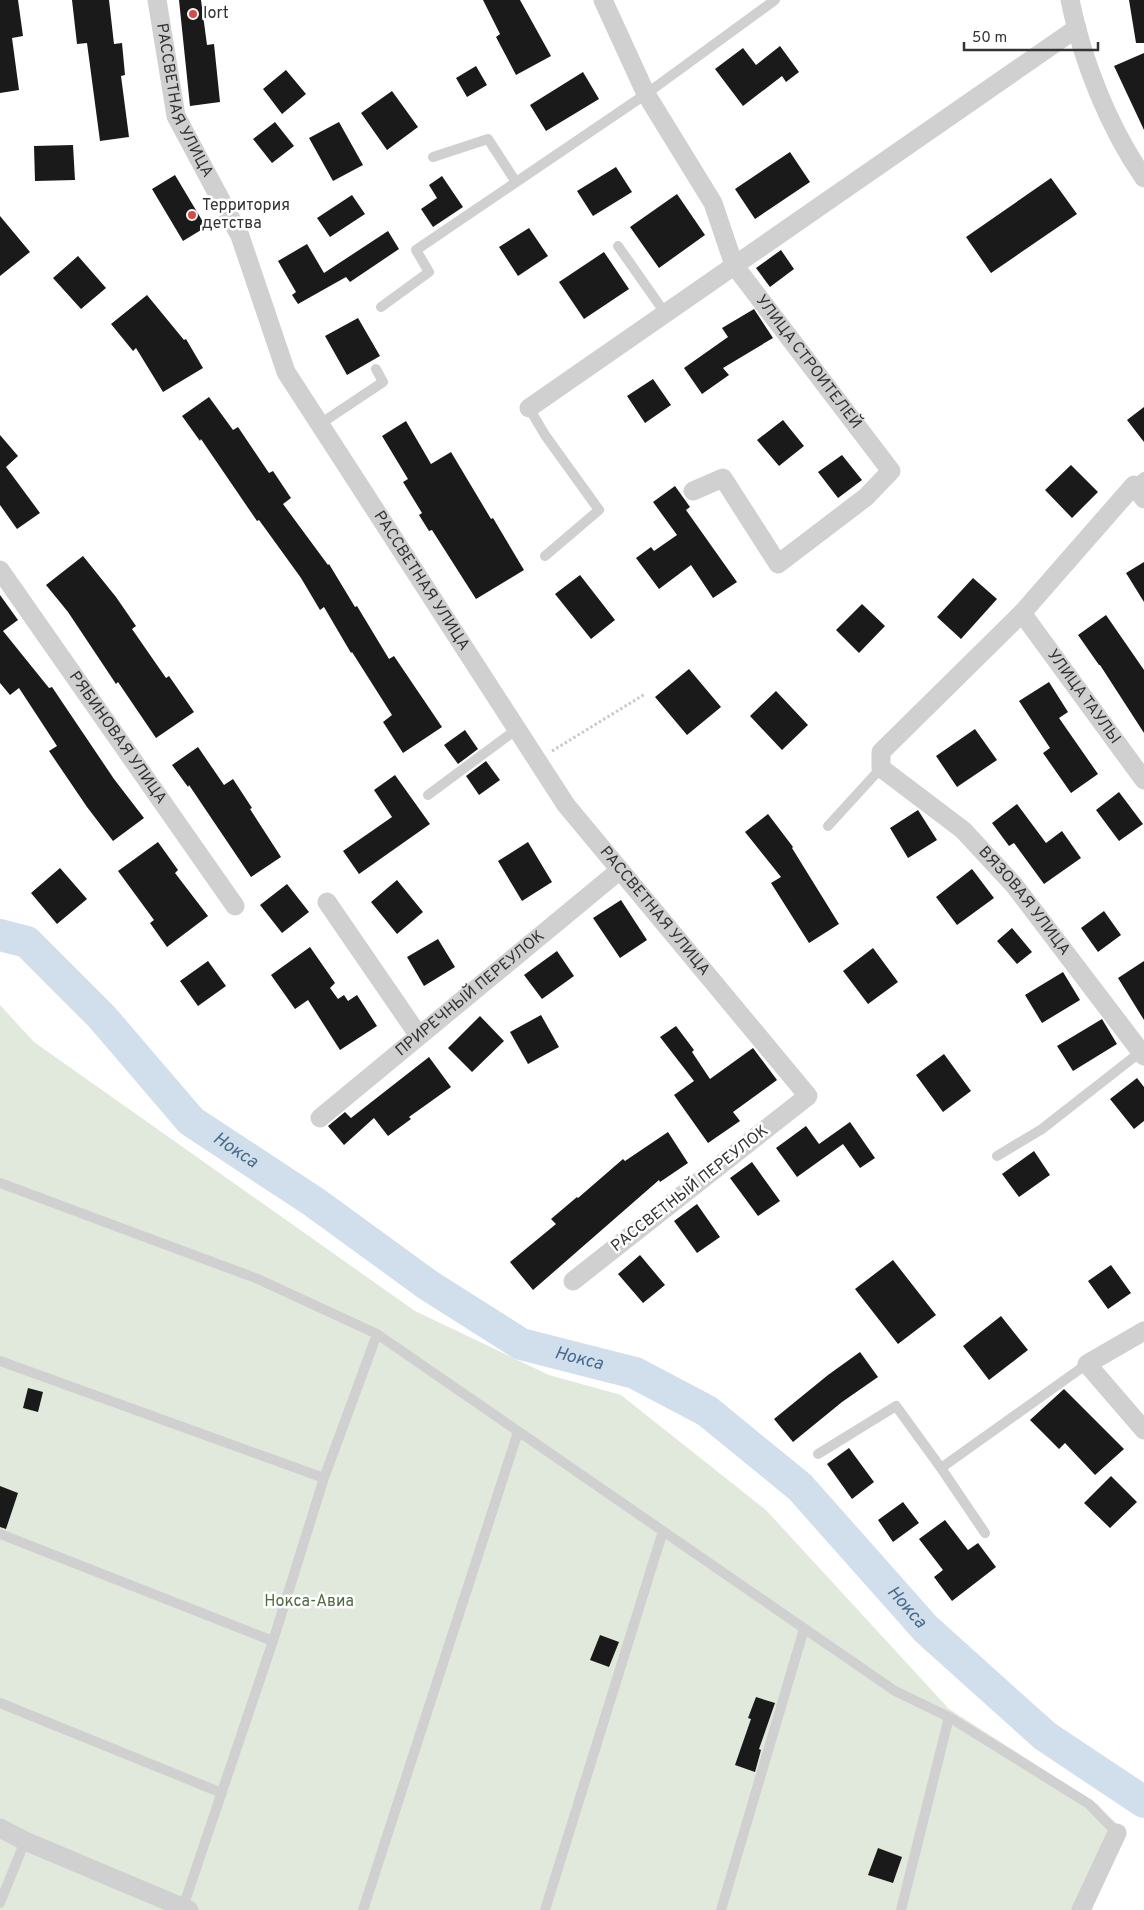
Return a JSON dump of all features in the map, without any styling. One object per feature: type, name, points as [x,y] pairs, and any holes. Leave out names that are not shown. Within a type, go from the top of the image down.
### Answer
[{"type":"street","name":"РАССВЕТНАЯ УЛИЦА","points":[[157,0],[176,116],[240,236],[286,372],[566,805],[808,1096]]},
{"type":"street","name":"УЛИЦА СТРОИТЕЛЕЙ","points":[[603,0],[646,94],[713,203],[734,265],[891,471],[866,497],[778,564],[723,478],[693,491]]},
{"type":"street","points":[[1070,0],[1097,89],[1121,144],[1144,178]]},
{"type":"street","points":[[529,408],[1077,28]]},
{"type":"street","points":[[881,768],[881,752],[1022,613],[1141,487]]},
{"type":"street","name":"РЯБИНОВАЯ УЛИЦА","points":[[0,570],[235,906]]},
{"type":"street","name":"УЛИЦА ТАУЛЫ","points":[[1022,613],[1144,780]]},
{"type":"street","name":"ВЯЗОВАЯ УЛИЦА","points":[[881,768],[963,830],[1014,885],[1143,1053]]},
{"type":"street","name":"ПРИРЕЧНЫЙ ПЕРЕУЛОК","points":[[320,1118],[620,870]]},
{"type":"street","points":[[327,902],[419,1036]]},
{"type":"street","name":"РАССВЕТНЫЙ ПЕРЕУЛОК","points":[[573,1281],[808,1096]]},
{"type":"street","points":[[1144,1331],[1087,1364],[1144,1430]]},
{"type":"street","points":[[0,1828],[25,1841],[185,1909]]},
{"type":"street","points":[[1081,1910],[1117,1833]]},
{"type":"lane","points":[[381,307],[429,272],[416,250],[646,94],[775,0]]},
{"type":"lane","points":[[433,157],[488,139],[516,182]]},
{"type":"lane","points":[[618,246],[665,313]]},
{"type":"lane","points":[[320,424],[383,382],[376,369]]},
{"type":"lane","points":[[529,408],[545,435],[599,510],[545,556]]},
{"type":"lane","points":[[428,795],[517,729]]},
{"type":"lane","points":[[828,826],[881,768]]},
{"type":"lane","points":[[997,1156],[1042,1129],[1143,1053]]},
{"type":"lane","points":[[0,1183],[258,1279],[377,1334],[895,1691],[949,1717],[1089,1804],[1117,1833]]},
{"type":"lane","points":[[185,1909],[324,1478],[377,1334]]},
{"type":"lane","points":[[0,1361],[324,1478]]},
{"type":"lane","points":[[941,1468],[1087,1364]]},
{"type":"lane","points":[[818,1454],[896,1406],[985,1533]]},
{"type":"lane","points":[[363,1910],[518,1432]]},
{"type":"lane","points":[[545,1910],[663,1531]]},
{"type":"lane","points":[[0,1534],[273,1641]]},
{"type":"lane","points":[[721,1910],[804,1629]]},
{"type":"lane","points":[[0,1703],[222,1793]]},
{"type":"lane","points":[[901,1910],[949,1717]]},
{"type":"lane","points":[[0,1903],[25,1841]]},
{"type":"path","points":[[537,760],[645,694]]},
{"type":"green space","name":"Нокса-Авиа","points":[[0,1005],[34,1042],[415,1311],[549,1375],[621,1395],[766,1510],[949,1709],[1096,1803],[1124,1831],[1086,1910],[0,1910]]},
{"type":"building","points":[[0,0],[18,0],[23,36],[12,38],[19,90],[0,93]]},
{"type":"building","points":[[72,0],[109,0],[114,44],[122,43],[125,75],[121,76],[129,137],[100,141],[87,43],[77,44]]},
{"type":"building","points":[[179,0],[201,0],[207,45],[214,44],[220,102],[190,106]]},
{"type":"building","points":[[483,0],[520,0],[551,56],[516,75],[496,37],[500,34]]},
{"type":"building","points":[[1129,0],[1144,0],[1144,43],[1136,43]]},
{"type":"building","points":[[780,46],[799,72],[786,82],[782,76],[743,106],[715,69],[743,48],[756,65]]},
{"type":"building","points":[[1144,53],[1144,130],[1114,66]]},
{"type":"building","points":[[476,66],[487,85],[467,97],[456,78]]},
{"type":"building","points":[[286,70],[306,94],[282,114],[263,89]]},
{"type":"building","points":[[583,72],[599,99],[546,131],[530,105]]},
{"type":"building","points":[[392,91],[418,127],[387,150],[361,113]]},
{"type":"building","points":[[275,122],[294,146],[272,163],[253,139]]},
{"type":"building","points":[[339,122],[363,165],[333,181],[309,138]]},
{"type":"building","points":[[73,145],[75,180],[35,181],[34,146]]},
{"type":"building","points":[[790,152],[810,182],[755,219],[735,189]]},
{"type":"building","points":[[616,167],[632,192],[593,216],[577,191]]},
{"type":"building","points":[[175,175],[206,227],[183,241],[152,189]]},
{"type":"building","points":[[442,176],[463,207],[433,227],[421,209],[437,198],[429,185]]},
{"type":"building","points":[[1051,178],[1077,214],[991,273],[966,237]]},
{"type":"building","points":[[677,194],[705,235],[659,268],[630,227]]},
{"type":"building","points":[[352,195],[365,214],[330,237],[317,218]]},
{"type":"building","points":[[0,216],[30,252],[0,276]]},
{"type":"building","points":[[529,228],[548,256],[518,276],[499,247]]},
{"type":"building","points":[[388,231],[399,249],[350,282],[346,277],[298,304],[292,295],[296,292],[278,261],[307,244],[324,273]]},
{"type":"building","points":[[781,250],[794,269],[770,287],[756,268]]},
{"type":"building","points":[[604,252],[629,289],[584,319],[559,282]]},
{"type":"building","points":[[78,256],[106,288],[81,309],[53,278]]},
{"type":"building","points":[[147,295],[184,340],[186,339],[203,368],[163,392],[136,348],[133,351],[111,324]]},
{"type":"building","points":[[754,309],[773,338],[723,368],[729,375],[702,394],[684,368],[728,337],[722,328]]},
{"type":"building","points":[[358,318],[380,356],[347,375],[325,336]]},
{"type":"building","points":[[653,379],[671,405],[645,423],[627,396]]},
{"type":"building","points":[[209,397],[233,430],[238,427],[269,473],[273,471],[291,498],[283,504],[329,564],[389,659],[394,656],[442,727],[403,753],[383,722],[392,715],[351,653],[324,607],[320,610],[301,578],[259,520],[257,521],[201,439],[200,441],[182,416]]},
{"type":"building","points":[[1144,407],[1144,442],[1127,420]]},
{"type":"building","points":[[783,420],[804,446],[779,466],[757,440]]},
{"type":"building","points":[[406,421],[431,464],[451,452],[524,570],[476,599],[432,530],[429,531],[419,515],[422,513],[403,482],[408,479],[382,436]]},
{"type":"building","points":[[0,435],[18,456],[6,467],[40,513],[17,529],[0,505]]},
{"type":"building","points":[[842,455],[862,480],[838,498],[818,472]]},
{"type":"building","points":[[1071,465],[1098,492],[1072,518],[1045,490]]},
{"type":"building","points":[[675,486],[690,507],[686,510],[737,582],[713,598],[691,565],[659,589],[636,558],[651,547],[654,551],[677,535],[653,502]]},
{"type":"building","points":[[83,556],[116,597],[136,626],[132,629],[166,678],[169,676],[194,712],[156,738],[118,682],[116,684],[68,612],[46,585]]},
{"type":"building","points":[[1144,562],[1144,602],[1126,573]]},
{"type":"building","points":[[580,575],[615,620],[591,639],[555,594]]},
{"type":"building","points":[[973,578],[997,599],[961,639],[937,617]]},
{"type":"building","points":[[0,595],[18,620],[3,631],[49,688],[52,687],[114,779],[144,818],[113,841],[49,751],[57,746],[19,688],[10,695],[0,683]]},
{"type":"building","points":[[862,604],[885,626],[859,653],[836,630]]},
{"type":"building","points":[[1106,615],[1144,670],[1144,733],[1078,635]]},
{"type":"building","points":[[689,669],[721,707],[687,735],[655,697]]},
{"type":"building","points":[[1049,682],[1068,712],[1059,718],[1098,774],[1071,793],[1043,753],[1050,748],[1019,701]]},
{"type":"building","points":[[776,691],[808,725],[782,750],[750,716]]},
{"type":"building","points":[[975,729],[997,760],[957,787],[936,756]]},
{"type":"building","points":[[465,730],[478,749],[458,764],[444,745]]},
{"type":"building","points":[[198,747],[224,785],[233,779],[281,857],[251,877],[189,785],[188,787],[172,765]]},
{"type":"building","points":[[486,761],[500,780],[479,795],[466,776]]},
{"type":"building","points":[[395,775],[430,824],[359,874],[343,851],[392,817],[374,790]]},
{"type":"building","points":[[1119,792],[1143,824],[1119,841],[1096,810]]},
{"type":"building","points":[[1017,804],[1046,843],[1062,831],[1081,858],[1044,884],[1014,843],[1009,846],[992,823]]},
{"type":"building","points":[[918,810],[937,840],[908,858],[890,828]]},
{"type":"building","points":[[768,814],[793,847],[839,924],[809,943],[771,883],[781,877],[745,832]]},
{"type":"building","points":[[158,842],[178,870],[175,873],[208,916],[167,947],[150,923],[154,920],[118,871]]},
{"type":"building","points":[[528,842],[552,882],[522,901],[498,861]]},
{"type":"building","points":[[60,868],[87,899],[57,924],[31,893]]},
{"type":"building","points":[[972,869],[994,898],[957,925],[936,897]]},
{"type":"building","points":[[397,880],[423,912],[397,934],[371,902]]},
{"type":"building","points":[[287,884],[309,912],[282,933],[260,905]]},
{"type":"building","points":[[621,900],[647,940],[620,958],[593,918]]},
{"type":"building","points":[[1104,911],[1121,935],[1098,952],[1081,928]]},
{"type":"building","points":[[1012,928],[1032,952],[1017,964],[997,941]]},
{"type":"building","points":[[438,939],[455,967],[424,986],[407,957]]},
{"type":"building","points":[[310,947],[335,983],[330,988],[338,999],[344,995],[348,1001],[357,995],[377,1026],[340,1050],[308,1000],[295,1009],[271,975]]},
{"type":"building","points":[[873,948],[898,982],[868,1004],[843,971]]},
{"type":"building","points":[[557,951],[574,976],[542,999],[524,975]]},
{"type":"building","points":[[208,961],[226,986],[198,1006],[180,981]]},
{"type":"building","points":[[1144,961],[1144,1020],[1118,978]]},
{"type":"building","points":[[1063,972],[1080,1000],[1042,1023],[1025,995]]},
{"type":"building","points":[[541,1015],[559,1047],[528,1064],[510,1032]]},
{"type":"building","points":[[480,1016],[504,1041],[472,1072],[448,1048]]},
{"type":"building","points":[[1102,1019],[1117,1044],[1073,1071],[1057,1046]]},
{"type":"building","points":[[676,1026],[694,1050],[692,1052],[710,1079],[753,1048],[777,1080],[733,1112],[740,1121],[708,1143],[674,1095],[694,1081],[660,1037]]},
{"type":"building","points":[[944,1054],[971,1091],[943,1112],[916,1075]]},
{"type":"building","points":[[429,1057],[451,1087],[409,1117],[411,1119],[388,1136],[374,1118],[344,1145],[328,1126],[345,1112],[351,1118]]},
{"type":"building","points":[[1137,1078],[1144,1087],[1144,1121],[1134,1129],[1110,1099]]},
{"type":"building","points":[[850,1122],[875,1158],[860,1168],[843,1144],[797,1177],[776,1148],[806,1126],[819,1144]]},
{"type":"building","points":[[668,1132],[688,1163],[660,1182],[659,1180],[533,1290],[510,1262],[556,1224],[551,1219],[623,1159],[625,1161]]},
{"type":"building","points":[[1034,1151],[1050,1175],[1019,1197],[1002,1174]]},
{"type":"building","points":[[752,1162],[780,1201],[758,1216],[730,1178]]},
{"type":"building","points":[[697,1204],[720,1237],[697,1253],[674,1221]]},
{"type":"building","points":[[640,1255],[665,1285],[643,1303],[618,1274]]},
{"type":"building","points":[[893,1260],[936,1315],[898,1344],[855,1289]]},
{"type":"building","points":[[1111,1265],[1131,1293],[1108,1309],[1088,1281]]},
{"type":"building","points":[[1001,1316],[1028,1350],[989,1380],[963,1346]]},
{"type":"building","points":[[860,1352],[878,1377],[842,1402],[793,1442],[774,1419],[828,1375]]},
{"type":"building","points":[[28,1388],[43,1392],[38,1412],[23,1408]]},
{"type":"building","points":[[1064,1389],[1124,1449],[1095,1475],[1065,1443],[1059,1449],[1030,1420]]},
{"type":"building","points":[[849,1448],[874,1482],[852,1499],[827,1464]]},
{"type":"building","points":[[1111,1476],[1137,1502],[1110,1528],[1084,1503]]},
{"type":"building","points":[[0,1486],[18,1493],[6,1529],[0,1527]]},
{"type":"building","points":[[903,1502],[919,1523],[893,1542],[878,1520]]},
{"type":"building","points":[[945,1520],[968,1550],[978,1543],[996,1567],[952,1601],[934,1577],[943,1570],[919,1539]]},
{"type":"building","points":[[600,1635],[619,1642],[609,1667],[590,1660]]},
{"type":"building","points":[[756,1697],[775,1703],[759,1749],[761,1750],[755,1772],[735,1765],[751,1719],[748,1718]]},
{"type":"building","points":[[878,1848],[902,1857],[893,1883],[868,1875]]},
{"type":"waterway","name":"Нокса","points":[[0,935],[27,942],[102,1017],[191,1121],[314,1202],[428,1285],[521,1344],[635,1373],[707,1411],[800,1487],[926,1629],[1045,1736],[1144,1802]]},
{"type":"place","name":"Iort","points":[[193,14]]},
{"type":"place","name":"Территория детства","points":[[192,215]]}]
